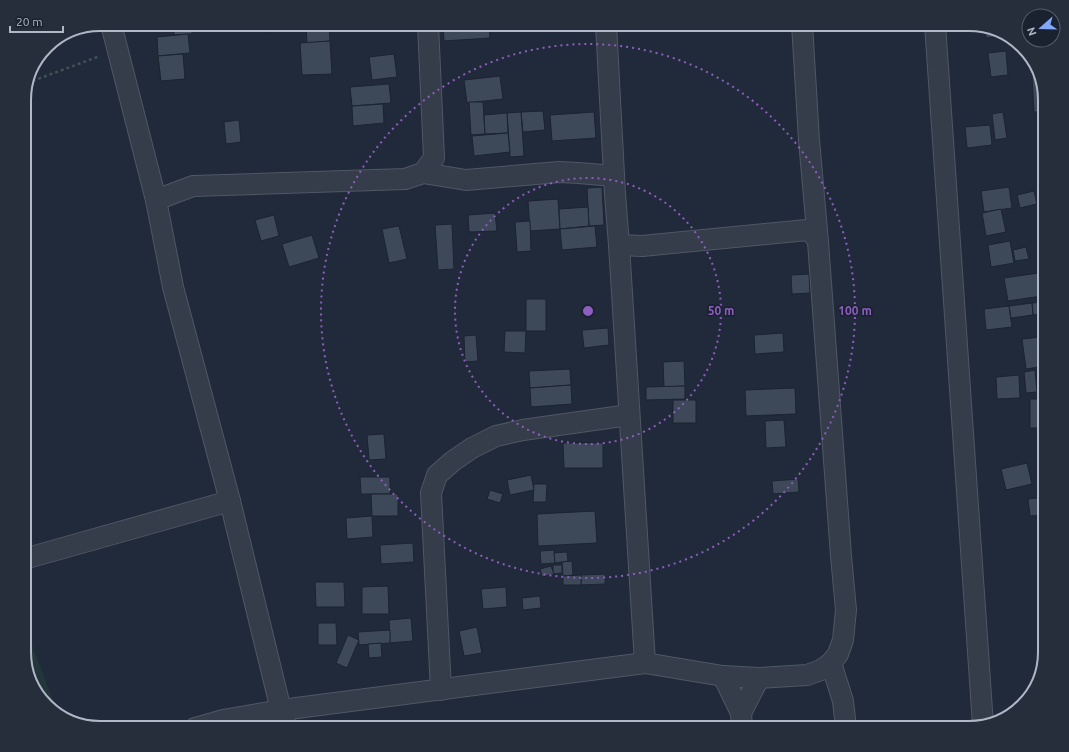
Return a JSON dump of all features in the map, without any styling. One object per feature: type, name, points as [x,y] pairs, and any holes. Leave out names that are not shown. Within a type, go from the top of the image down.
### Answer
[{"type":"street","points":[[113,31],[156,200],[173,287],[230,501],[284,719]]},
{"type":"street","points":[[423,173],[434,158],[428,31]]},
{"type":"street","points":[[606,31],[614,176],[645,663]]},
{"type":"street","points":[[220,721],[284,719],[441,690],[645,663],[723,676],[759,678],[807,675],[821,670],[831,663],[838,654],[843,640],[846,610],[809,140],[802,31]]},
{"type":"street","points":[[934,31],[983,719]]},
{"type":"street","points":[[156,200],[193,186],[405,179],[423,173],[466,180],[559,172],[614,176]]},
{"type":"street","points":[[619,245],[642,246],[807,230],[814,235],[818,242]]},
{"type":"street","points":[[441,690],[431,493],[437,475],[453,461],[472,448],[496,436],[523,430],[629,415]]},
{"type":"street","points":[[31,557],[230,501]]},
{"type":"street","points":[[831,663],[843,701],[845,721]]},
{"type":"street","points":[[723,676],[742,721]]},
{"type":"street","points":[[742,721],[759,678]]},
{"type":"path","points":[[33,81],[117,49]]},
{"type":"green space","points":[[31,642],[54,703],[45,694],[33,670]]},
{"type":"building","points":[[174,31],[192,31],[192,34],[174,35]]},
{"type":"building","points":[[306,31],[329,31],[330,41],[307,43]]},
{"type":"building","points":[[443,31],[490,31],[490,38],[444,41]]},
{"type":"building","points":[[985,33],[996,37],[986,38]]},
{"type":"building","points":[[188,34],[190,53],[158,56],[157,37]]},
{"type":"building","points":[[330,41],[332,74],[302,75],[300,43]]},
{"type":"building","points":[[1006,51],[1008,75],[991,77],[988,53]]},
{"type":"building","points":[[183,54],[185,79],[161,81],[158,56]]},
{"type":"building","points":[[394,54],[397,77],[372,80],[369,57]]},
{"type":"building","points":[[500,76],[503,99],[467,103],[464,80]]},
{"type":"building","points":[[1032,76],[1034,76],[1036,82],[1038,112],[1034,112]]},
{"type":"building","points":[[389,84],[391,103],[352,106],[350,87]]},
{"type":"building","points":[[469,102],[483,102],[485,134],[471,135]]},
{"type":"building","points":[[383,104],[384,123],[353,126],[352,106]]},
{"type":"building","points":[[543,111],[545,130],[523,132],[521,112]]},
{"type":"building","points":[[521,112],[524,156],[510,157],[507,113]]},
{"type":"building","points":[[594,112],[596,138],[552,141],[550,115]]},
{"type":"building","points":[[1003,112],[1007,138],[995,140],[992,114]]},
{"type":"building","points":[[507,113],[508,133],[485,134],[484,115]]},
{"type":"building","points":[[239,120],[241,142],[226,144],[224,122]]},
{"type":"building","points":[[990,125],[992,145],[967,148],[965,127]]},
{"type":"building","points":[[508,133],[510,152],[474,156],[472,136]]},
{"type":"building","points":[[602,187],[604,225],[589,226],[587,188]]},
{"type":"building","points":[[1009,187],[1012,208],[984,212],[981,191]]},
{"type":"building","points":[[1034,191],[1037,204],[1020,208],[1017,195]]},
{"type":"building","points":[[558,199],[560,229],[530,231],[528,201]]},
{"type":"building","points":[[588,207],[589,226],[560,229],[559,209]]},
{"type":"building","points":[[1001,209],[1006,232],[986,236],[982,213]]},
{"type":"building","points":[[495,213],[497,231],[469,232],[468,215]]},
{"type":"building","points":[[274,215],[279,236],[261,241],[255,220]]},
{"type":"building","points":[[530,221],[531,251],[517,252],[515,222]]},
{"type":"building","points":[[452,224],[454,269],[438,270],[435,225]]},
{"type":"building","points":[[399,226],[407,259],[389,263],[382,229]]},
{"type":"building","points":[[595,226],[597,247],[562,250],[560,229]]},
{"type":"building","points":[[312,235],[319,258],[289,267],[282,244]]},
{"type":"building","points":[[1010,241],[1014,263],[991,267],[988,245]]},
{"type":"building","points":[[1026,247],[1029,259],[1015,261],[1013,250]]},
{"type":"building","points":[[1038,273],[1038,297],[1008,301],[1004,278]]},
{"type":"building","points":[[809,274],[810,293],[792,294],[791,275]]},
{"type":"building","points":[[526,299],[546,299],[546,331],[526,331]]},
{"type":"building","points":[[1038,302],[1038,315],[1033,315],[1032,303]]},
{"type":"building","points":[[1032,303],[1033,315],[1011,318],[1009,306]]},
{"type":"building","points":[[1009,306],[1012,327],[986,330],[984,309]]},
{"type":"building","points":[[608,328],[609,345],[584,348],[582,330]]},
{"type":"building","points":[[505,331],[526,331],[525,353],[504,352]]},
{"type":"building","points":[[783,333],[784,352],[755,354],[754,335]]},
{"type":"building","points":[[476,335],[478,361],[465,362],[464,336]]},
{"type":"building","points":[[1038,337],[1038,367],[1026,369],[1022,339]]},
{"type":"building","points":[[684,361],[685,386],[664,387],[663,362]]},
{"type":"building","points":[[570,369],[571,385],[530,388],[529,371]]},
{"type":"building","points":[[1035,370],[1037,392],[1026,393],[1024,372]]},
{"type":"building","points":[[1019,375],[1020,398],[997,399],[996,377]]},
{"type":"building","points":[[571,385],[572,404],[531,407],[530,388]]},
{"type":"building","points":[[685,386],[685,399],[646,400],[646,387]]},
{"type":"building","points":[[795,388],[796,414],[746,416],[745,390]]},
{"type":"building","points":[[1030,399],[1038,399],[1038,428],[1030,428]]},
{"type":"building","points":[[673,400],[696,400],[696,423],[673,423]]},
{"type":"building","points":[[784,420],[786,447],[766,448],[765,421]]},
{"type":"building","points":[[384,434],[386,459],[369,460],[367,435]]},
{"type":"building","points":[[563,443],[603,443],[603,468],[564,468]]},
{"type":"building","points":[[1027,463],[1032,484],[1006,490],[1001,469]]},
{"type":"building","points":[[531,475],[534,490],[510,495],[507,480]]},
{"type":"building","points":[[360,477],[390,477],[390,494],[361,494]]},
{"type":"building","points":[[798,479],[799,492],[773,494],[772,481]]},
{"type":"building","points":[[534,484],[547,484],[546,502],[533,502]]},
{"type":"building","points":[[490,490],[503,494],[500,503],[487,499]]},
{"type":"building","points":[[371,494],[398,494],[398,516],[372,516]]},
{"type":"building","points":[[1038,498],[1038,515],[1030,516],[1028,499]]},
{"type":"building","points":[[595,511],[597,543],[538,546],[537,514]]},
{"type":"building","points":[[372,516],[373,537],[347,539],[346,518]]},
{"type":"building","points":[[413,543],[414,562],[381,564],[380,545]]},
{"type":"building","points":[[554,550],[555,563],[541,564],[540,551]]},
{"type":"building","points":[[567,552],[568,561],[555,563],[554,553]]},
{"type":"building","points":[[572,561],[573,575],[563,576],[562,562]]},
{"type":"building","points":[[553,565],[562,565],[562,573],[553,574]]},
{"type":"building","points":[[551,566],[554,574],[542,577],[540,569]]},
{"type":"building","points":[[605,574],[605,584],[581,585],[581,575]]},
{"type":"building","points":[[581,575],[581,585],[563,585],[563,576]]},
{"type":"building","points":[[315,582],[344,582],[345,607],[316,607]]},
{"type":"building","points":[[388,586],[389,614],[362,614],[362,587]]},
{"type":"building","points":[[506,587],[507,607],[483,609],[481,589]]},
{"type":"building","points":[[540,596],[541,608],[523,610],[522,598]]},
{"type":"building","points":[[411,618],[413,641],[390,643],[389,620]]},
{"type":"building","points":[[318,623],[336,623],[337,645],[318,645]]},
{"type":"building","points":[[477,627],[482,653],[464,656],[459,631]]},
{"type":"building","points":[[390,630],[390,643],[359,645],[358,632]]},
{"type":"building","points":[[348,635],[359,640],[347,668],[336,663]]},
{"type":"building","points":[[381,643],[382,657],[369,658],[368,644]]}]
